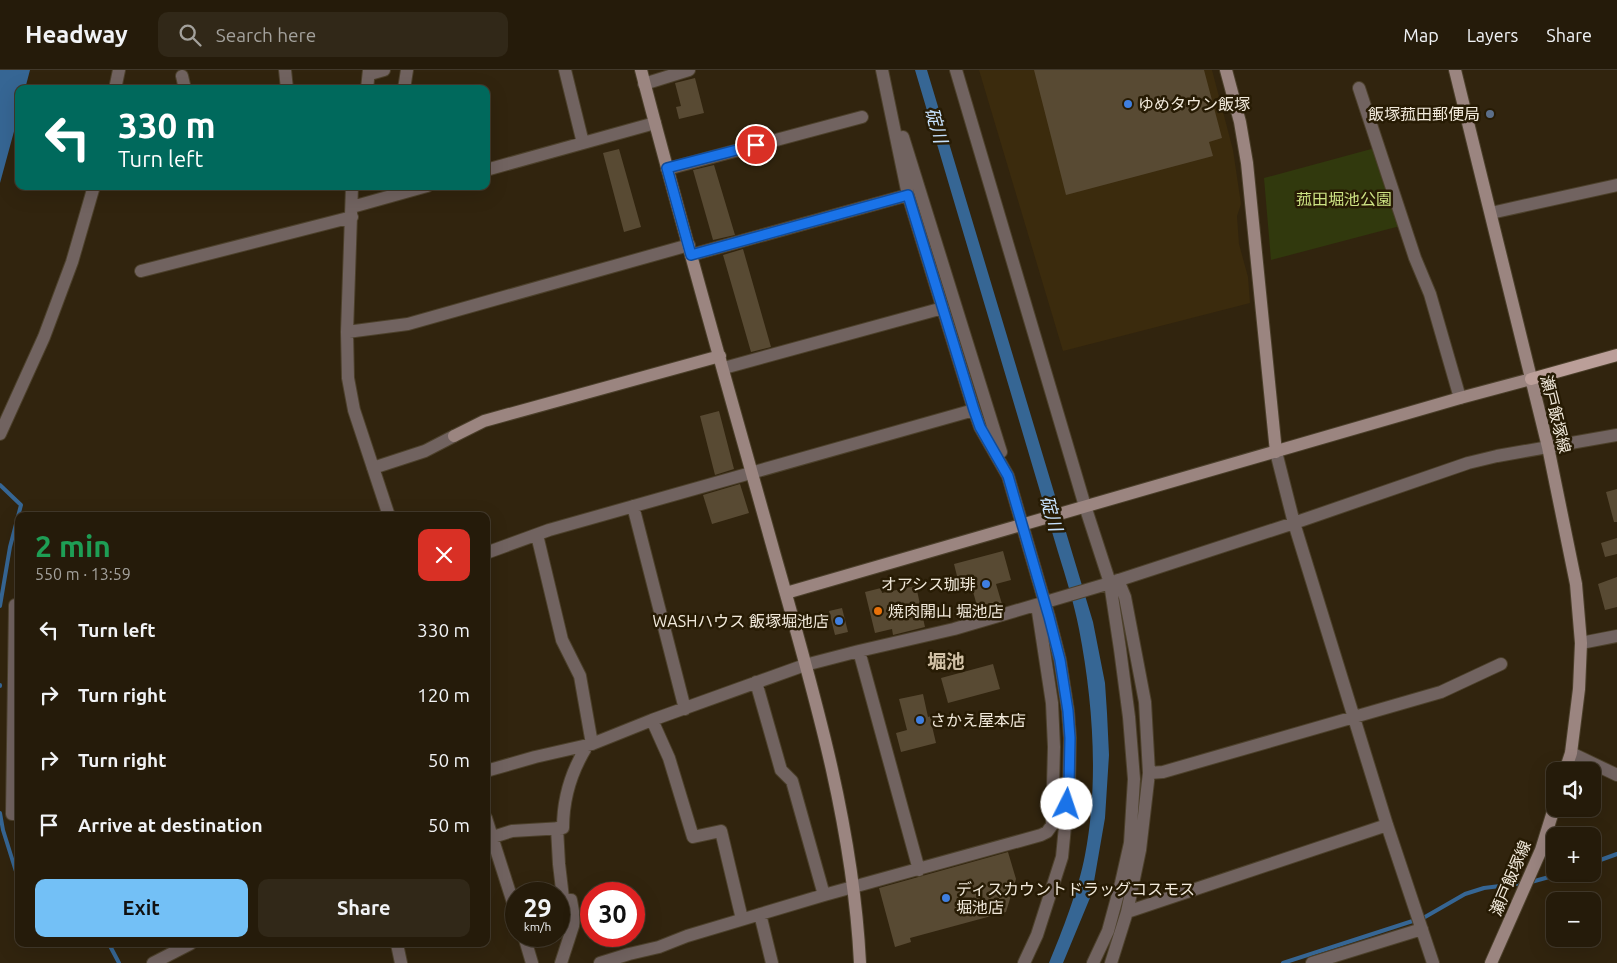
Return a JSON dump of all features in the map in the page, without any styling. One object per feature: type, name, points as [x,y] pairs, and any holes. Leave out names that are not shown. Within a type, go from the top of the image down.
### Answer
[{"type":"main road","points":[[1531,379],[1617,355]]},
{"type":"street","points":[[116,85],[118,70]]},
{"type":"street","points":[[285,70],[287,85]]},
{"type":"street","points":[[368,85],[370,72],[384,70]]},
{"type":"street","points":[[404,85],[406,70]]},
{"type":"street","points":[[564,70],[583,143]]},
{"type":"street","points":[[641,70],[786,593],[830,761],[843,821],[854,888],[860,963]]},
{"type":"street","points":[[644,84],[689,70]]},
{"type":"street","points":[[882,70],[908,195],[974,410],[980,427],[1008,476]]},
{"type":"street","points":[[882,70],[1024,524],[1043,603],[1060,660],[1070,738],[1069,786],[1062,857],[1037,935],[1024,963]]},
{"type":"street","points":[[956,70],[1084,507],[1111,583],[1129,717],[1134,779],[1130,843],[1108,931],[1093,963]]},
{"type":"street","points":[[1226,70],[1240,122],[1247,163],[1276,452],[1294,523],[1387,825],[1433,963]]},
{"type":"street","name":"瀬戸飯塚線","points":[[1455,70],[1548,447],[1576,584],[1581,643],[1579,689],[1571,753],[1568,762]]},
{"type":"street","points":[[182,76],[184,85]]},
{"type":"street","points":[[1359,88],[1415,258],[1430,294],[1460,398]]},
{"type":"street","points":[[667,168],[862,117]]},
{"type":"street","points":[[490,169],[655,123]]},
{"type":"street","points":[[1491,213],[1617,185]]},
{"type":"street","points":[[0,434],[44,337],[69,270],[93,190]]},
{"type":"street","points":[[352,190],[347,332],[348,378],[352,402],[388,512]]},
{"type":"street","points":[[141,271],[352,212],[391,191]]},
{"type":"street","points":[[347,332],[408,324],[908,195]]},
{"type":"street","points":[[373,468],[425,451],[484,421],[943,308]]},
{"type":"street","points":[[786,593],[1531,379]]},
{"type":"street","points":[[490,552],[537,534],[974,410]]},
{"type":"street","points":[[490,770],[535,757],[590,745],[652,720],[805,666],[859,650],[954,629],[1111,583],[1468,463],[1496,456],[1617,435]]},
{"type":"street","points":[[633,506],[685,709]]},
{"type":"street","points":[[493,837],[512,831],[563,828],[563,811],[566,798],[579,759],[590,745],[580,676],[562,640],[537,534]]},
{"type":"street","points":[[1111,583],[1125,597],[1145,702],[1149,773],[1140,850],[1127,912],[1111,963]]},
{"type":"street","points":[[600,963],[629,954],[660,948],[687,936],[742,919],[1047,832],[1052,825],[1054,747],[1043,603]]},
{"type":"street","points":[[1581,643],[1617,636]]},
{"type":"street","points":[[859,650],[919,870]]},
{"type":"street","points":[[1149,773],[1163,772],[1442,692],[1501,664]]},
{"type":"street","points":[[756,682],[781,770],[792,781],[824,895]]},
{"type":"street","points":[[652,720],[669,758],[693,837],[721,832],[742,919]]},
{"type":"street","points":[[10,815],[15,722]]},
{"type":"street","points":[[1571,753],[1617,775]]},
{"type":"street","name":"瀬戸飯塚線","points":[[1491,963],[1541,850],[1551,817]]},
{"type":"street","points":[[1127,912],[1387,825]]},
{"type":"street","points":[[557,828],[563,898],[571,900],[574,917],[561,963]]},
{"type":"street","points":[[490,829],[507,882]]},
{"type":"street","points":[[760,914],[772,963]]},
{"type":"street","points":[[1312,963],[1420,924]]},
{"type":"street","points":[[153,963],[184,947]]},
{"type":"street","points":[[398,947],[401,963]]},
{"type":"street","points":[[527,947],[532,963]]},
{"type":"shaded area","points":[[979,70],[1212,70],[1233,150],[1241,204],[1237,216],[1239,244],[1248,277],[1250,303],[1063,351]]},
{"type":"green space","name":"菰田堀池公園","points":[[1375,148],[1400,226],[1271,260],[1264,178]]},
{"type":"water","points":[[0,70],[30,70],[26,85],[15,85],[15,128],[0,183]]},
{"type":"water","name":"碇川","points":[[915,70],[927,70],[1093,622],[1105,683],[1109,755],[1105,818],[1092,893],[1063,963],[1049,963],[1070,910],[1079,881],[1085,855],[1092,799],[1091,713],[1084,656],[1070,590]]},
{"type":"building","name":"ゆめタウン飯塚","points":[[1034,70],[1204,70],[1222,138],[1209,142],[1213,156],[1066,195]]},
{"type":"building","points":[[695,78],[704,113],[679,119],[676,107],[681,106],[675,83]]},
{"type":"building","points":[[619,149],[641,227],[624,232],[603,153]]},
{"type":"building","points":[[714,165],[735,235],[713,240],[693,170]]},
{"type":"building","points":[[743,249],[771,347],[751,352],[723,255]]},
{"type":"building","points":[[719,411],[734,469],[715,475],[700,416]]},
{"type":"building","points":[[740,484],[749,513],[712,524],[703,495]]},
{"type":"building","points":[[1617,489],[1617,522],[1614,522],[1606,492]]},
{"type":"building","points":[[1617,538],[1617,554],[1605,557],[1601,543]]},
{"type":"building","name":"オアシス珈琲","points":[[1003,551],[1011,580],[996,584],[1002,604],[998,605],[999,607],[979,613],[970,581],[959,584],[954,564]]},
{"type":"building","points":[[1617,577],[1617,607],[1605,610],[1598,584]]},
{"type":"building","points":[[916,586],[925,627],[893,635],[892,629],[875,633],[865,592],[881,588],[882,593]]},
{"type":"building","name":"WASHハウス 飯塚堀池店","points":[[842,608],[848,632],[835,635],[829,611]]},
{"type":"building","points":[[993,664],[1000,689],[948,703],[941,678]]},
{"type":"building","name":"さかえ屋本店","points":[[923,694],[928,717],[934,715],[936,724],[932,726],[936,743],[901,752],[896,733],[907,730],[899,699]]},
{"type":"building","name":"ディスカウントドラッグコスモス 堀池店","points":[[1008,852],[1016,879],[1006,912],[910,938],[911,942],[895,947],[879,888]]},
{"type":"waterway","points":[[0,485],[21,505],[19,512]]},
{"type":"waterway","points":[[0,606],[15,528]]},
{"type":"waterway","points":[[0,813],[3,830],[15,868]]},
{"type":"waterway","points":[[1601,860],[1617,854]]},
{"type":"waterway","points":[[1531,882],[1546,878]]},
{"type":"waterway","points":[[1283,963],[1425,917],[1465,894],[1484,888],[1524,883]]},
{"type":"waterway","points":[[111,947],[119,963]]},
{"type":"place","name":"ゆめタウン飯塚","points":[[1128,104]]},
{"type":"place","name":"飯塚菰田郵便局","points":[[1490,114]]},
{"type":"place","name":"オアシス珈琲","points":[[986,584]]},
{"type":"place","name":"焼肉開山 堀池店","points":[[878,611]]},
{"type":"place","name":"WASHハウス 飯塚堀池店","points":[[839,621]]},
{"type":"place","name":"さかえ屋本店","points":[[920,720]]},
{"type":"place","name":"ディスカウントドラッグコスモス 堀池店","points":[[946,898]]},
{"type":"district","name":"堀池","points":[[946,661]]},
{"type":"route","points":[[756,145],[667,168],[691,255],[908,195],[980,427],[1008,476],[1049,617],[1060,660],[1068,711],[1070,738],[1067,804]]}]
